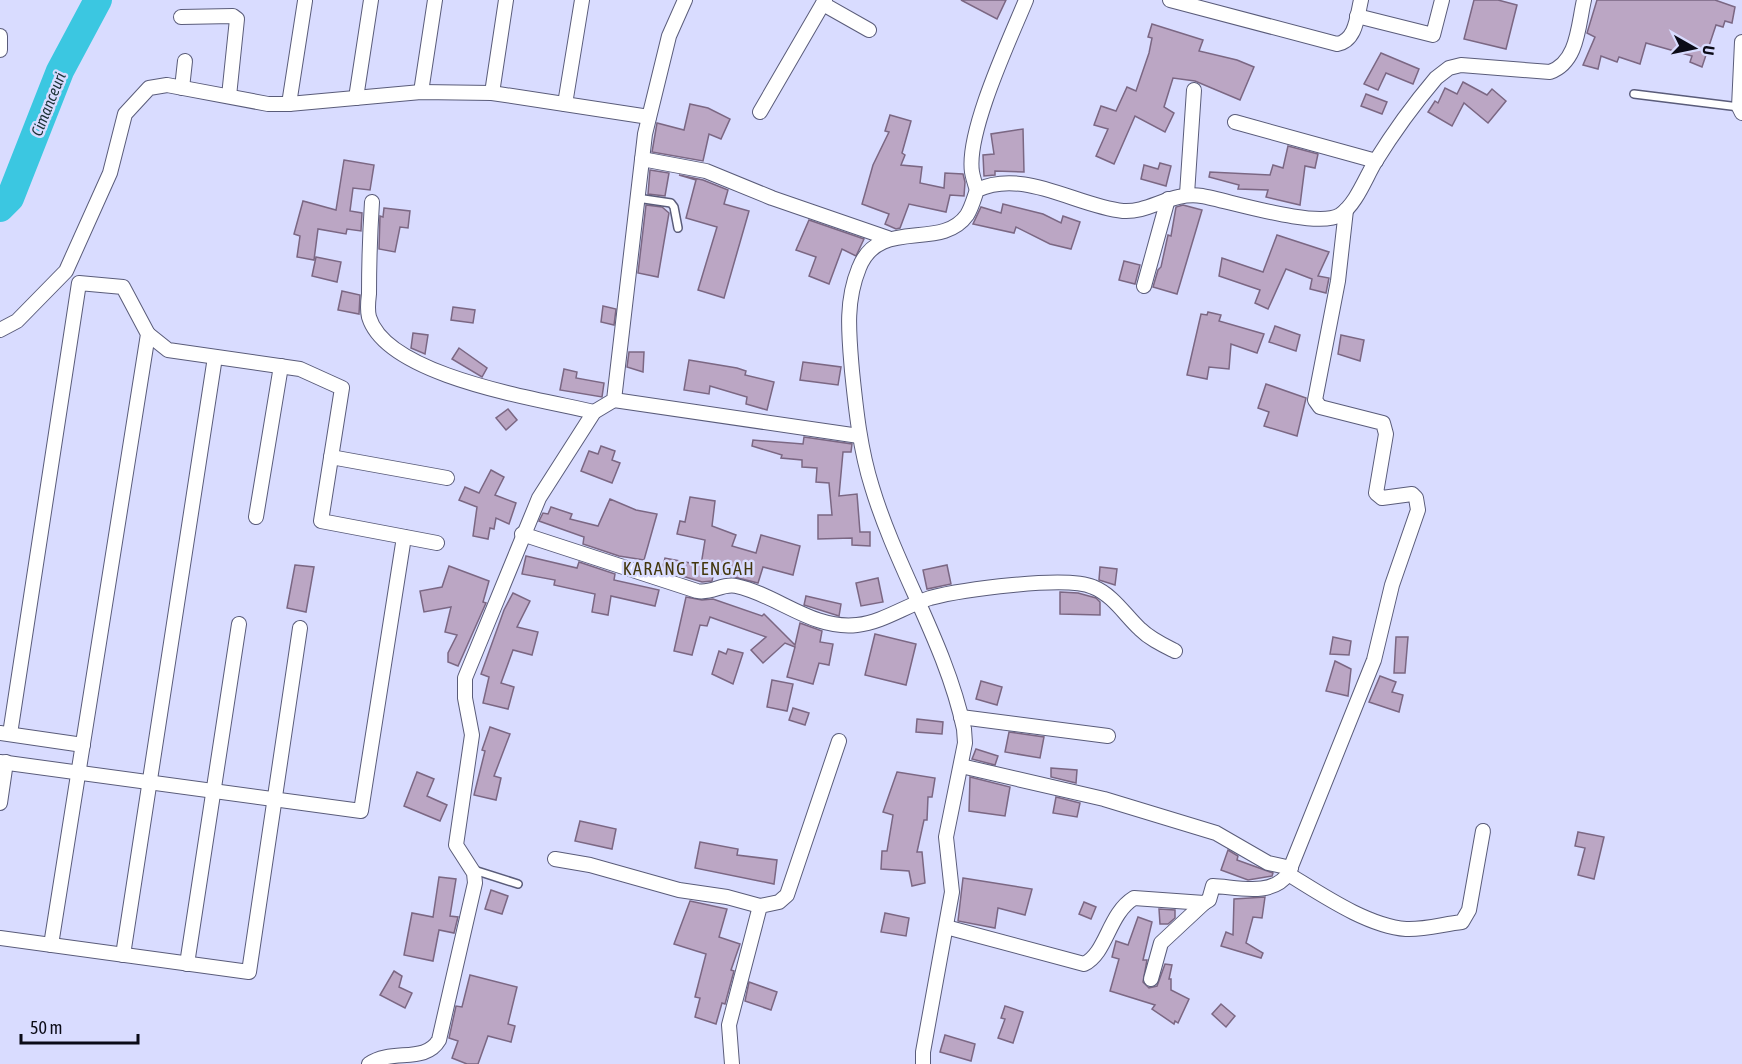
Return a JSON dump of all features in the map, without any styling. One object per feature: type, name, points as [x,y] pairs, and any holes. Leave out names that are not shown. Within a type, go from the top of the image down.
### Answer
[{"type":"street","points":[[356,98],[371,0]]},
{"type":"street","points":[[421,92],[435,0]]},
{"type":"street","points":[[492,93],[506,0]]},
{"type":"street","points":[[565,104],[582,0]]},
{"type":"street","points":[[614,400],[637,198],[649,117],[669,36],[685,0]]},
{"type":"street","points":[[642,159],[706,171],[772,198],[888,238],[932,233],[953,226],[966,216],[977,190],[972,172],[972,152],[994,78],[1026,0]]},
{"type":"street","points":[[1170,0],[1336,44],[1344,43],[1351,36],[1361,0]]},
{"type":"street","points":[[1357,16],[1434,35],[1442,0]]},
{"type":"street","points":[[1151,979],[1161,943],[1209,900],[1213,886],[1273,886],[1289,871],[1374,660],[1392,585],[1418,510],[1416,498],[1412,494],[1382,498],[1376,493],[1386,434],[1383,423],[1320,407],[1315,400],[1338,281],[1346,210],[1376,161],[1427,88],[1449,68],[1461,64],[1550,72],[1558,69],[1572,54],[1584,0]]},
{"type":"street","points":[[289,104],[305,1]]},
{"type":"street","points":[[760,112],[824,2],[868,30]]},
{"type":"street","points":[[181,17],[233,16],[237,19],[228,96]]},
{"type":"street","points":[[0,36],[0,50]]},
{"type":"street","points":[[1741,110],[1742,42]]},
{"type":"street","points":[[182,88],[185,61]]},
{"type":"street","points":[[0,330],[17,321],[66,271],[110,173],[125,114],[149,88],[167,85],[289,104],[421,92],[492,93],[649,117]]},
{"type":"street","points":[[1186,194],[1194,90]]},
{"type":"street","points":[[1235,122],[1376,161]]},
{"type":"street","points":[[977,190],[997,184],[1029,185],[1125,211],[1186,194],[1311,219],[1327,219],[1346,210]]},
{"type":"street","points":[[1144,286],[1168,199]]},
{"type":"street","points":[[372,202],[368,306],[373,325],[388,343],[405,358],[459,379],[594,412]]},
{"type":"street","points":[[888,238],[869,250],[860,265],[851,290],[848,329],[859,436],[871,486],[917,603],[932,630],[962,717],[965,743],[946,837],[952,892],[923,1052],[923,1064]]},
{"type":"street","points":[[83,745],[5,733],[79,283],[123,287],[148,334],[168,350],[300,369],[342,388],[321,521],[437,543]]},
{"type":"street","points":[[51,945],[148,334]]},
{"type":"street","points":[[123,955],[216,357]]},
{"type":"street","points":[[256,517],[281,366]]},
{"type":"street","points":[[369,1064],[381,1058],[416,1060],[429,1055],[436,1047],[476,883],[472,869],[456,845],[472,735],[465,698],[465,678],[522,534],[546,485],[594,412],[614,400],[859,436]]},
{"type":"street","points":[[331,457],[447,478]]},
{"type":"street","points":[[522,534],[697,591],[706,592],[727,585],[735,586],[766,596],[791,611],[840,624],[855,625],[876,621],[917,603],[965,591],[1012,585],[1060,583],[1092,586],[1116,603],[1142,632],[1175,651]]},
{"type":"street","points":[[0,803],[3,762],[361,811],[404,537]]},
{"type":"street","points":[[187,964],[239,624]]},
{"type":"street","points":[[0,938],[249,972],[300,628]]},
{"type":"street","points":[[962,717],[1108,736]]},
{"type":"street","points":[[555,860],[590,865],[679,890],[727,897],[759,906],[779,902],[787,895],[839,741]]},
{"type":"street","points":[[961,766],[1104,799],[1216,833],[1268,863],[1289,871],[1333,901],[1389,925],[1406,929],[1462,922],[1469,910],[1483,831]]},
{"type":"street","points":[[946,927],[1084,964],[1097,952],[1120,909],[1134,898],[1204,903]]},
{"type":"street","points":[[732,1064],[729,1024],[759,906]]},
{"type":"lane","points":[[1634,94],[1741,110]]},
{"type":"lane","points":[[637,198],[671,203],[674,207],[678,228]]},
{"type":"lane","points":[[472,869],[518,884]]},
{"type":"building","points":[[961,0],[1006,0],[997,19]]},
{"type":"building","points":[[1474,0],[1498,0],[1517,5],[1506,49],[1464,39]]},
{"type":"building","points":[[1597,0],[1715,0],[1735,7],[1732,23],[1725,21],[1723,27],[1716,25],[1702,67],[1690,62],[1692,56],[1646,43],[1640,64],[1619,57],[1617,62],[1601,56],[1598,69],[1583,65],[1595,37],[1587,33]]},
{"type":"building","points":[[1152,24],[1203,40],[1199,51],[1237,60],[1254,67],[1240,100],[1195,81],[1173,78],[1164,107],[1174,113],[1165,132],[1135,116],[1114,164],[1096,156],[1108,129],[1094,125],[1101,106],[1116,111],[1127,87],[1136,91],[1149,53],[1152,38],[1148,37]]},
{"type":"building","points":[[1381,53],[1419,69],[1413,84],[1386,73],[1378,90],[1364,84]]},
{"type":"building","points":[[1463,82],[1487,95],[1492,89],[1506,101],[1488,123],[1464,103],[1452,126],[1428,112],[1435,101],[1438,103],[1445,88],[1457,94]]},
{"type":"building","points":[[1366,94],[1387,102],[1382,114],[1361,106]]},
{"type":"building","points":[[690,104],[708,108],[730,119],[721,139],[709,134],[703,161],[652,152],[657,123],[684,130]]},
{"type":"building","points":[[890,115],[911,121],[901,165],[922,167],[920,183],[944,188],[945,173],[963,174],[965,182],[964,196],[950,195],[946,212],[909,204],[900,228],[896,229],[885,224],[889,214],[862,204],[873,165],[889,132],[885,131]]},
{"type":"building","points":[[1023,129],[1024,172],[995,171],[995,175],[984,176],[983,155],[994,154],[991,134]]},
{"type":"building","points":[[1288,146],[1318,154],[1315,168],[1305,166],[1300,205],[1266,197],[1268,190],[1238,189],[1239,185],[1209,177],[1210,172],[1270,175],[1273,165],[1283,168]]},
{"type":"building","points":[[344,160],[374,165],[370,190],[353,188],[350,211],[362,213],[361,231],[347,229],[346,234],[318,229],[314,260],[297,257],[300,236],[294,234],[303,201],[336,210]]},
{"type":"building","points":[[1160,163],[1171,166],[1166,186],[1141,179],[1144,165],[1158,169]]},
{"type":"building","points":[[650,170],[669,173],[665,196],[648,194]]},
{"type":"building","points":[[679,175],[703,180],[728,190],[724,204],[749,211],[724,298],[698,290],[717,227],[686,218],[696,180]]},
{"type":"building","points":[[1003,204],[1043,214],[1061,223],[1063,216],[1080,222],[1071,249],[1050,244],[1016,227],[1014,233],[973,224],[981,207],[1001,213]]},
{"type":"building","points":[[646,205],[662,207],[669,213],[658,277],[638,273]]},
{"type":"building","points":[[1183,205],[1202,210],[1177,294],[1153,287],[1161,267],[1168,235],[1171,236],[1176,207]]},
{"type":"building","points":[[384,208],[410,211],[408,228],[400,227],[395,252],[379,249],[380,216],[383,217]]},
{"type":"building","points":[[809,220],[864,239],[856,256],[842,249],[829,284],[809,276],[816,257],[796,250]]},
{"type":"building","points":[[1277,235],[1329,252],[1318,276],[1329,278],[1326,293],[1310,289],[1312,279],[1286,269],[1268,309],[1255,303],[1260,290],[1219,276],[1222,258],[1263,272]]},
{"type":"building","points":[[316,257],[341,262],[337,282],[312,276]]},
{"type":"building","points":[[1124,261],[1140,265],[1135,284],[1119,280]]},
{"type":"building","points":[[342,291],[360,295],[359,314],[338,310]]},
{"type":"building","points":[[603,306],[616,309],[614,325],[601,322]]},
{"type":"building","points":[[453,307],[475,310],[473,323],[451,320]]},
{"type":"building","points":[[1208,312],[1221,315],[1219,321],[1264,334],[1257,353],[1231,344],[1229,369],[1209,367],[1207,379],[1187,375],[1201,314],[1207,315]]},
{"type":"building","points":[[1275,326],[1300,335],[1296,351],[1269,342]]},
{"type":"building","points":[[413,333],[428,335],[425,354],[411,348]]},
{"type":"building","points":[[1341,335],[1364,340],[1360,361],[1338,354]]},
{"type":"building","points":[[459,348],[487,368],[482,377],[452,359]]},
{"type":"building","points":[[629,352],[644,352],[643,372],[627,367]]},
{"type":"building","points":[[689,360],[737,368],[746,371],[745,375],[774,382],[767,410],[746,404],[747,397],[710,386],[709,394],[684,390]]},
{"type":"building","points":[[803,362],[841,367],[838,385],[800,380]]},
{"type":"building","points":[[564,369],[577,372],[576,378],[604,383],[602,397],[560,390]]},
{"type":"building","points":[[1266,384],[1306,398],[1297,436],[1264,426],[1269,412],[1258,408]]},
{"type":"building","points":[[508,409],[517,420],[506,430],[496,418]]},
{"type":"building","points":[[804,437],[852,444],[851,452],[843,452],[839,496],[857,494],[860,532],[870,532],[870,546],[852,545],[852,538],[818,539],[818,515],[832,515],[829,483],[816,482],[817,468],[802,467],[802,460],[781,458],[782,455],[752,446],[753,440],[803,444]]},
{"type":"building","points":[[601,446],[615,451],[612,460],[620,463],[612,483],[581,471],[589,451],[598,454]]},
{"type":"building","points":[[491,470],[504,477],[495,495],[516,503],[509,524],[496,518],[494,529],[490,528],[488,539],[473,536],[477,507],[459,500],[465,487],[479,493]]},
{"type":"building","points":[[690,497],[715,501],[712,526],[736,535],[732,546],[756,553],[761,535],[800,546],[793,575],[763,567],[758,583],[714,572],[712,581],[702,582],[662,570],[665,558],[701,565],[705,540],[677,534],[680,521],[685,522]]},
{"type":"building","points":[[610,499],[636,510],[657,514],[644,560],[619,556],[583,544],[584,537],[539,521],[543,513],[548,514],[551,507],[572,514],[570,519],[598,526]]},
{"type":"building","points":[[526,556],[577,568],[579,562],[615,574],[614,580],[659,590],[655,606],[611,596],[608,615],[592,612],[595,594],[554,585],[555,580],[522,574]]},
{"type":"building","points":[[295,565],[314,567],[306,612],[287,608]]},
{"type":"building","points":[[947,565],[951,584],[927,589],[923,570]]},
{"type":"building","points":[[449,566],[489,581],[483,602],[486,603],[458,666],[448,662],[448,653],[457,635],[445,632],[451,607],[424,612],[420,591],[442,587]]},
{"type":"building","points":[[1100,567],[1117,569],[1115,585],[1099,580]]},
{"type":"building","points":[[878,578],[883,602],[861,606],[856,583]]},
{"type":"building","points":[[1060,592],[1078,593],[1096,598],[1100,602],[1100,615],[1060,614]]},
{"type":"building","points":[[513,593],[530,601],[517,627],[538,632],[532,655],[513,650],[501,683],[514,687],[508,709],[483,703],[489,677],[481,674],[504,610]]},
{"type":"building","points":[[806,596],[841,604],[839,616],[804,605]]},
{"type":"building","points":[[686,597],[702,600],[713,599],[762,616],[764,614],[795,645],[800,623],[822,631],[820,642],[833,644],[829,665],[819,663],[813,684],[787,677],[795,647],[785,643],[763,663],[751,650],[766,637],[710,617],[707,626],[700,625],[692,655],[674,651]]},
{"type":"building","points":[[875,634],[916,644],[906,685],[865,675]]},
{"type":"building","points":[[1333,637],[1351,641],[1349,655],[1330,654]]},
{"type":"building","points":[[1396,637],[1408,637],[1405,673],[1394,673]]},
{"type":"building","points":[[728,649],[743,653],[733,684],[712,674],[719,651],[726,654]]},
{"type":"building","points":[[1335,661],[1351,669],[1348,696],[1326,691]]},
{"type":"building","points":[[1380,676],[1396,682],[1392,692],[1403,695],[1399,712],[1369,702]]},
{"type":"building","points":[[772,680],[793,684],[787,711],[767,707]]},
{"type":"building","points":[[981,681],[1002,687],[997,705],[976,699]]},
{"type":"building","points":[[793,708],[809,713],[805,725],[789,720]]},
{"type":"building","points":[[917,719],[943,722],[942,734],[916,732]]},
{"type":"building","points":[[490,727],[510,734],[494,776],[501,778],[496,800],[474,795],[485,751],[482,750]]},
{"type":"building","points":[[1009,732],[1044,737],[1040,758],[1005,752]]},
{"type":"building","points":[[976,749],[998,756],[995,765],[972,759]]},
{"type":"building","points":[[1051,768],[1077,770],[1076,783],[1051,777]]},
{"type":"building","points":[[417,772],[434,779],[427,796],[447,805],[440,821],[404,806]]},
{"type":"building","points":[[897,772],[935,778],[932,797],[928,797],[927,820],[924,820],[917,852],[922,852],[925,883],[912,886],[909,871],[881,869],[882,851],[887,851],[893,815],[883,812]]},
{"type":"building","points":[[970,777],[1010,787],[1005,816],[969,811]]},
{"type":"building","points":[[1056,797],[1080,803],[1077,817],[1053,813]]},
{"type":"building","points":[[580,821],[616,829],[612,849],[575,841]]},
{"type":"building","points":[[1578,832],[1604,837],[1594,879],[1578,875],[1585,848],[1575,846]]},
{"type":"building","points":[[700,842],[738,849],[737,855],[777,860],[774,884],[695,868]]},
{"type":"building","points":[[1228,850],[1238,856],[1237,860],[1273,873],[1272,876],[1248,880],[1221,870]]},
{"type":"building","points":[[439,877],[456,879],[450,916],[458,917],[454,933],[439,930],[433,961],[404,955],[412,913],[433,917]]},
{"type":"building","points":[[963,878],[1032,889],[1025,915],[998,908],[995,928],[958,921]]},
{"type":"building","points":[[491,890],[508,896],[502,914],[485,909]]},
{"type":"building","points":[[1265,897],[1262,918],[1253,917],[1246,943],[1263,953],[1261,958],[1221,946],[1226,932],[1233,935],[1234,899]]},
{"type":"building","points":[[690,901],[727,909],[719,937],[740,944],[731,970],[734,971],[725,1004],[722,1003],[716,1024],[695,1017],[700,998],[695,997],[706,954],[674,944]]},
{"type":"building","points":[[1084,902],[1096,907],[1091,919],[1079,914]]},
{"type":"building","points":[[1159,909],[1175,910],[1175,918],[1168,924],[1160,924]]},
{"type":"building","points":[[885,913],[909,918],[906,936],[881,932]]},
{"type":"building","points":[[1138,917],[1152,922],[1143,960],[1147,960],[1143,982],[1149,988],[1157,986],[1165,964],[1172,965],[1169,979],[1171,979],[1171,990],[1189,999],[1178,1023],[1175,1021],[1174,1024],[1152,1009],[1155,1005],[1110,991],[1119,959],[1112,957],[1116,941],[1128,945]]},
{"type":"building","points":[[394,971],[402,976],[399,987],[412,993],[405,1008],[380,995]]},
{"type":"building","points":[[470,975],[517,987],[508,1024],[515,1026],[511,1042],[488,1036],[478,1064],[467,1064],[452,1058],[458,1041],[449,1038],[456,1006],[462,1007]]},
{"type":"building","points":[[749,982],[777,992],[771,1010],[745,1001]]},
{"type":"building","points":[[1221,1004],[1235,1016],[1226,1027],[1212,1014]]},
{"type":"building","points":[[1005,1006],[1023,1012],[1013,1043],[998,1038],[1005,1019],[1001,1018]]},
{"type":"building","points":[[945,1035],[975,1044],[971,1061],[940,1052]]},
{"type":"waterway","name":"Cimanceuri","points":[[0,208],[10,198],[60,71],[98,0]]},
{"type":"district","name":"KARANG TENGAH","points":[[689,568]]}]
